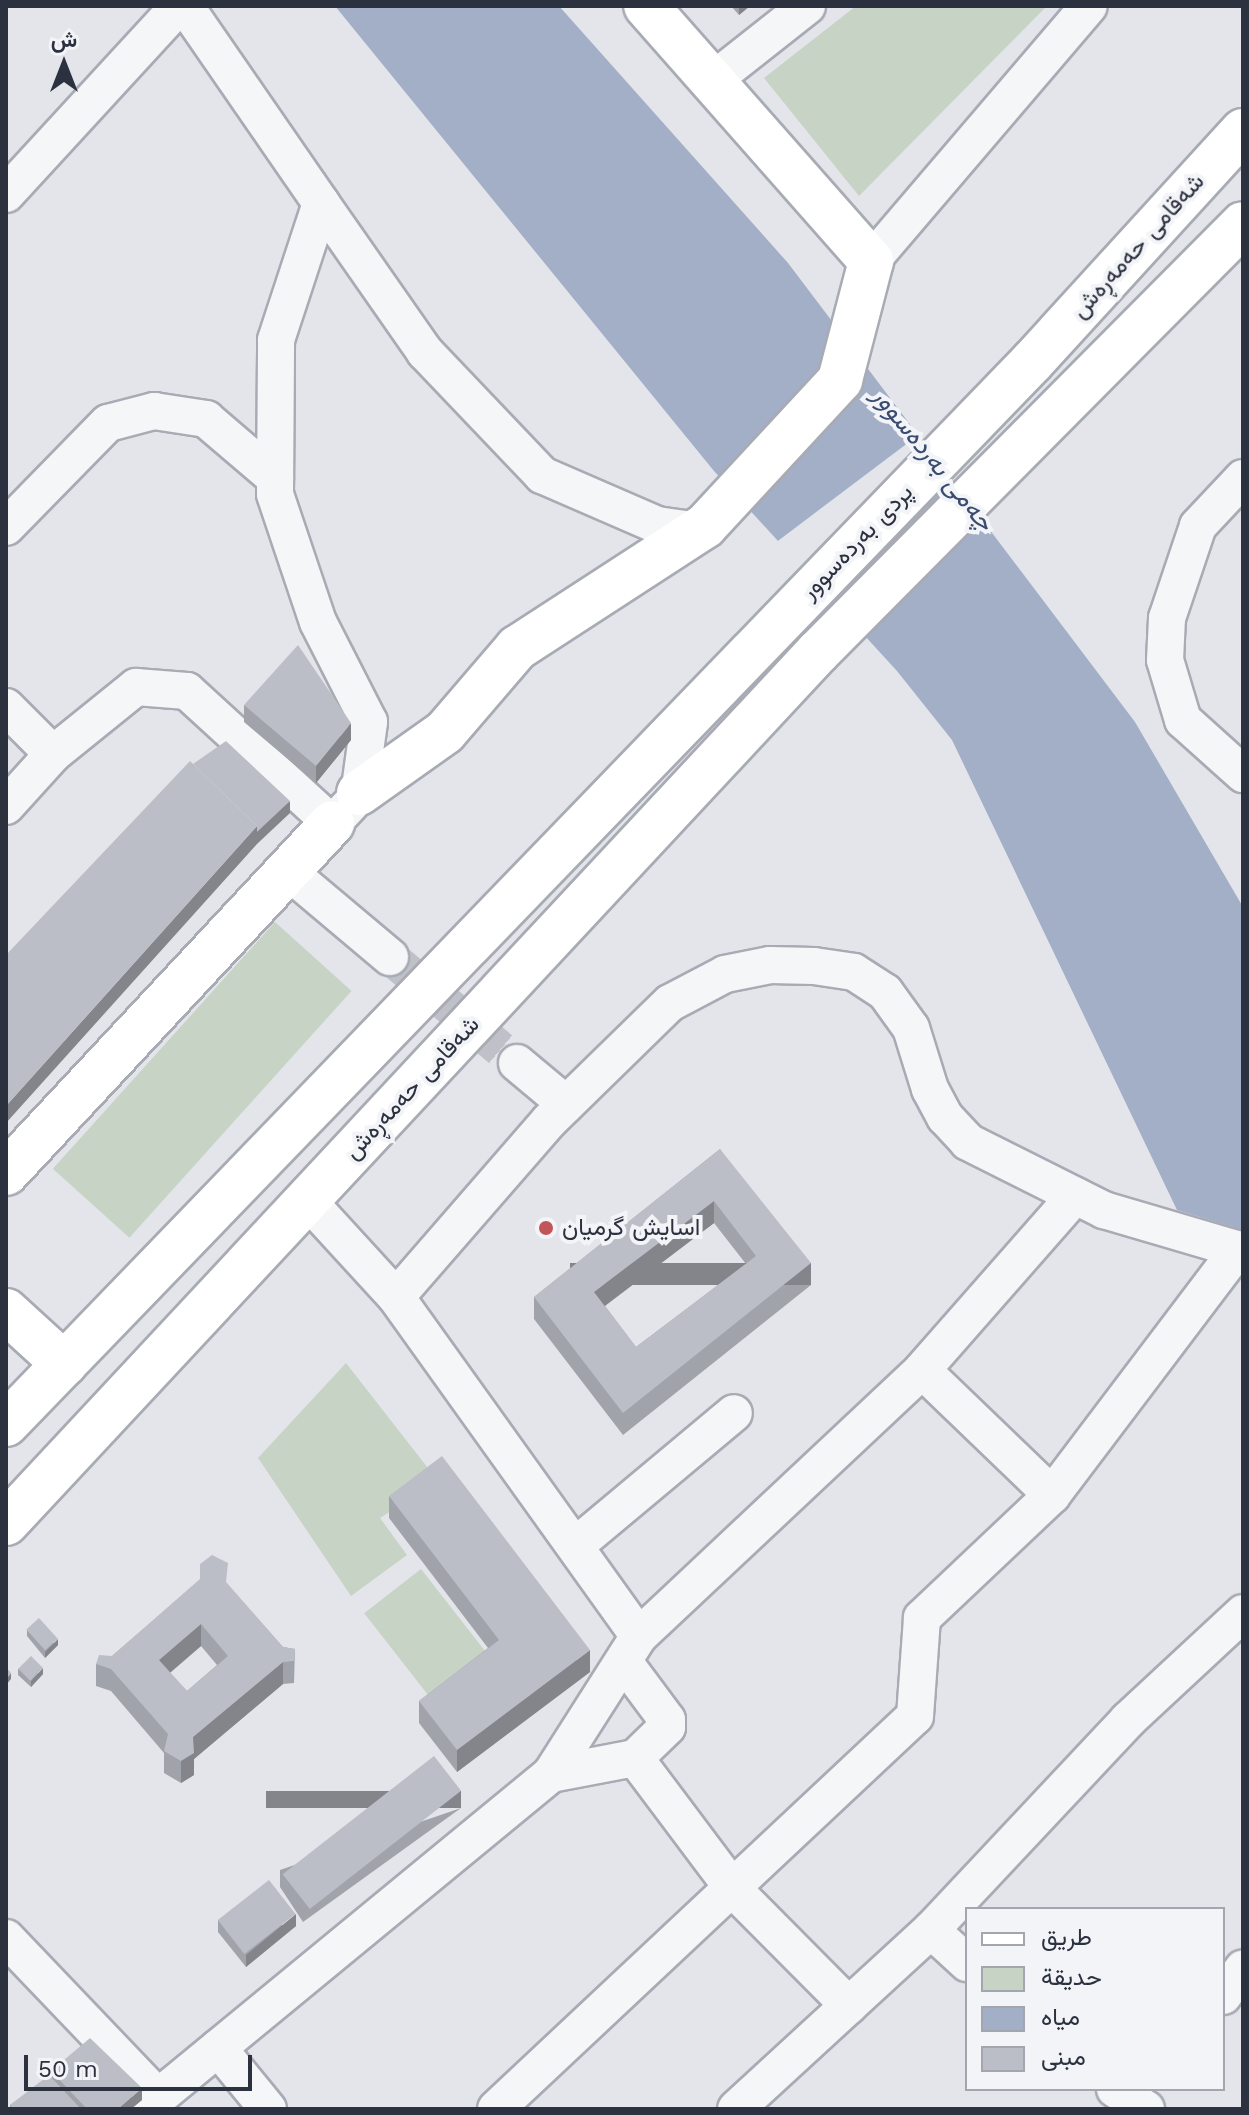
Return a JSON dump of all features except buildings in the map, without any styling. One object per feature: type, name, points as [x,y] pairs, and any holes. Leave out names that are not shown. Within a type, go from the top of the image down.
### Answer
[{"type":"main road","points":[[6,1173],[289,872],[345,808],[445,732],[517,648],[698,531],[840,380],[871,261],[646,6]]},
{"type":"main road","name":"شەقامی حەمەڕەش","points":[[1032,362],[1243,131]]},
{"type":"main road","name":"پردی بەردەسوور","points":[[818,652],[1243,224]]},
{"type":"main road","name":"پردی بەردەسوور","points":[[555,856],[1032,362]]},
{"type":"main road","name":"شەقامی حەمەڕەش","points":[[6,1523],[818,652]]},
{"type":"main road","points":[[6,1424],[555,856],[590,895]]},
{"type":"main road","points":[[6,1311],[64,1364]]},
{"type":"street","points":[[6,194],[179,6]]},
{"type":"street","points":[[185,6],[425,352],[542,475],[657,525],[698,531]]},
{"type":"street","points":[[712,81],[807,6]]},
{"type":"street","points":[[871,261],[1089,6]]},
{"type":"street","points":[[6,806],[53,754],[136,687],[187,691],[345,808],[369,722],[318,622],[275,494],[276,340],[321,203]]},
{"type":"street","points":[[6,527],[108,423],[154,411],[206,419],[275,478]]},
{"type":"street","points":[[1243,478],[1198,526],[1167,618],[1165,660],[1183,720],[1243,774]]},
{"type":"street","points":[[6,707],[53,754]]},
{"type":"street","points":[[289,872],[390,957]]},
{"type":"street","points":[[396,1297],[566,1104],[670,1003],[725,974],[770,965],[854,972],[885,992],[911,1028],[930,1089],[968,1142],[1075,1196],[1241,1250],[1052,1495],[922,1618],[915,1716],[734,1890],[496,2109]]},
{"type":"street","points":[[517,1063],[566,1104]]},
{"type":"street","points":[[6,1938],[151,2103],[551,1774],[632,1649],[922,1370],[1075,1196]]},
{"type":"street","points":[[308,1201],[396,1297],[575,1546],[667,1720],[667,1727],[635,1758],[551,1774]]},
{"type":"street","points":[[922,1370],[1052,1495]]},
{"type":"street","points":[[575,1546],[734,1413]]},
{"type":"street","points":[[736,2109],[931,1930],[1128,1720],[1243,1613]]},
{"type":"street","points":[[635,1758],[734,1890],[849,2006]]},
{"type":"street","points":[[931,1930],[965,1961]]},
{"type":"street","points":[[1225,1993],[1243,1968]]},
{"type":"street","points":[[218,2048],[268,2109]]},
{"type":"green space","points":[[856,6],[1047,6],[859,196],[764,78]]},
{"type":"green space","points":[[275,922],[352,991],[129,1238],[53,1169]]},
{"type":"green space","points":[[346,1363],[438,1481],[380,1518],[407,1555],[351,1596],[258,1458]]},
{"type":"green space","points":[[421,1569],[489,1656],[432,1700],[364,1613]]},
{"type":"water","name":"چەمی بەردەسوور","points":[[335,6],[559,6],[788,263],[1135,722],[1243,907],[1243,1230],[1177,1210],[952,740],[897,671],[714,471]]},
{"type":"pier","points":[[921,433],[950,471],[804,581],[775,543]]},
{"type":"tunnel","points":[[390,957],[517,1063]]},
{"type":"place","name":"اسايش گرميان","points":[[546,1228]]}]
